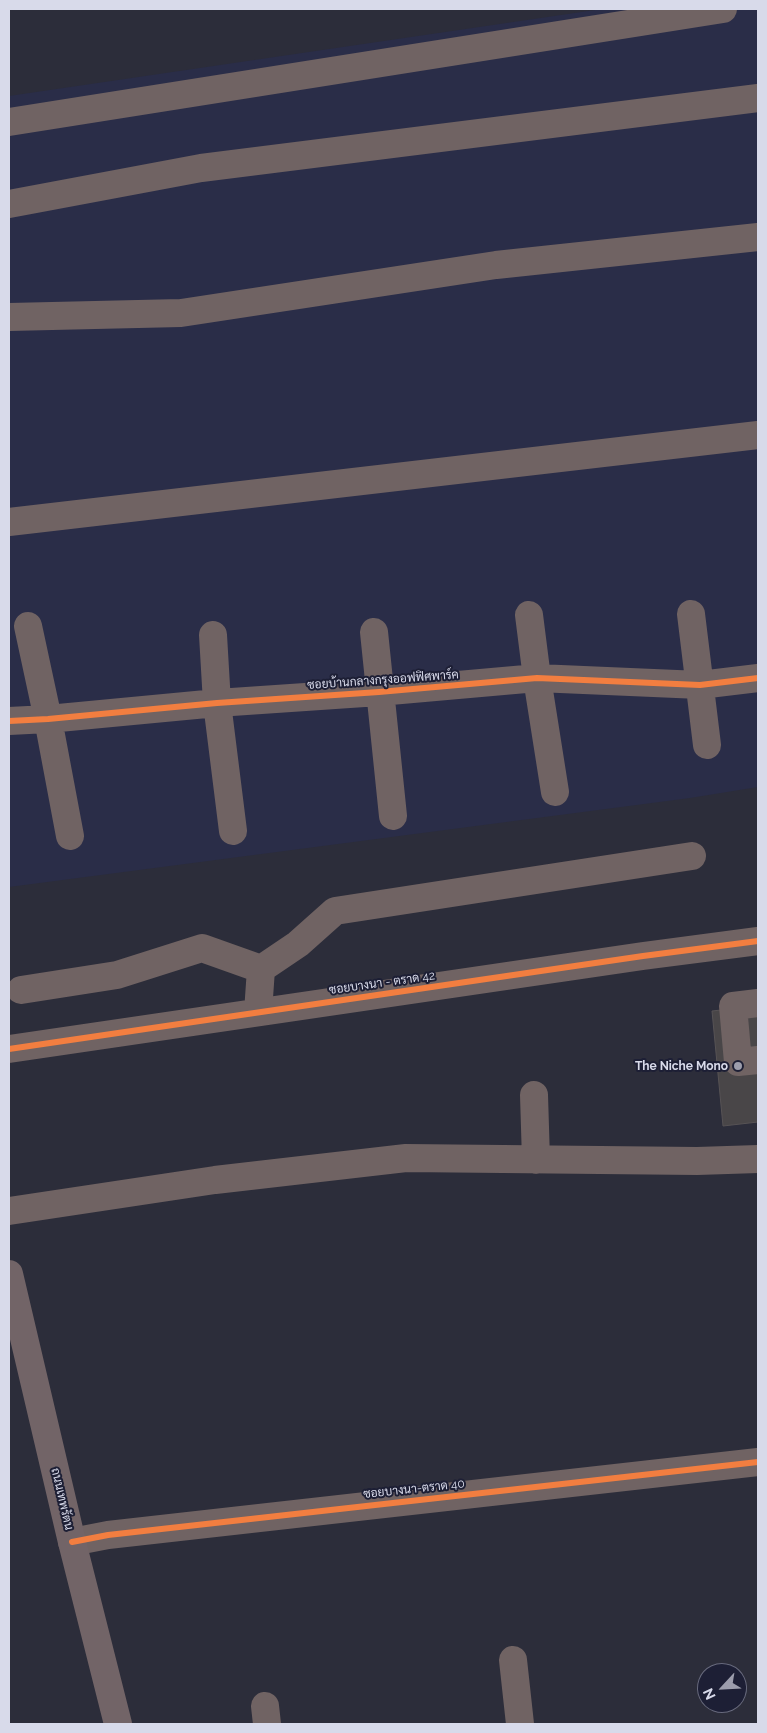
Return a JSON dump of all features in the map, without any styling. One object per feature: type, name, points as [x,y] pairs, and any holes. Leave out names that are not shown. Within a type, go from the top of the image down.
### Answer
[{"type":"main road","name":"ถนนเทพรัตน","points":[[9,1274],[72,1542],[118,1724]]},
{"type":"street","points":[[9,122],[723,9]]},
{"type":"street","points":[[9,204],[201,168],[758,98]]},
{"type":"street","points":[[9,317],[181,313],[496,265],[758,237]]},
{"type":"street","points":[[9,522],[758,435]]},
{"type":"street","points":[[691,614],[707,745]]},
{"type":"street","points":[[529,615],[555,792]]},
{"type":"street","points":[[28,626],[70,836]]},
{"type":"street","points":[[374,632],[393,816]]},
{"type":"street","points":[[212,635],[217,703],[233,831]]},
{"type":"street","name":"ซอยบ้านกลางกรุงออฟฟิศพาร์ค","points":[[9,721],[537,678],[700,685],[758,678]]},
{"type":"street","points":[[261,968],[298,944],[335,911],[692,856]]},
{"type":"street","name":"ซอยบางนา - ตราด 42","points":[[9,1048],[758,941]]},
{"type":"street","points":[[21,990],[117,974],[202,948],[261,968]]},
{"type":"street","points":[[258,1012],[261,968]]},
{"type":"street","points":[[745,1004],[748,1061]]},
{"type":"street","points":[[534,1095],[536,1160]]},
{"type":"street","points":[[9,1211],[215,1180],[392,1159],[697,1161],[758,1159]]},
{"type":"street","name":"ซอยบางนา-ตราด 40","points":[[72,1542],[108,1534],[758,1462]]},
{"type":"street","points":[[513,1660],[520,1724]]},
{"type":"shaded area","points":[[602,9],[758,9],[758,787],[690,798],[9,887],[9,96]]},
{"type":"building","name":"The Niche Mono","points":[[758,1006],[758,1122],[723,1126],[712,1011]]},
{"type":"cycle path","points":[[9,721],[537,678],[700,685],[758,678]]},
{"type":"cycle path","points":[[9,1049],[643,956],[758,941]]},
{"type":"cycle path","points":[[72,1542],[108,1535],[758,1462]]},
{"type":"place","name":"The Niche Mono","points":[[738,1066]]}]
